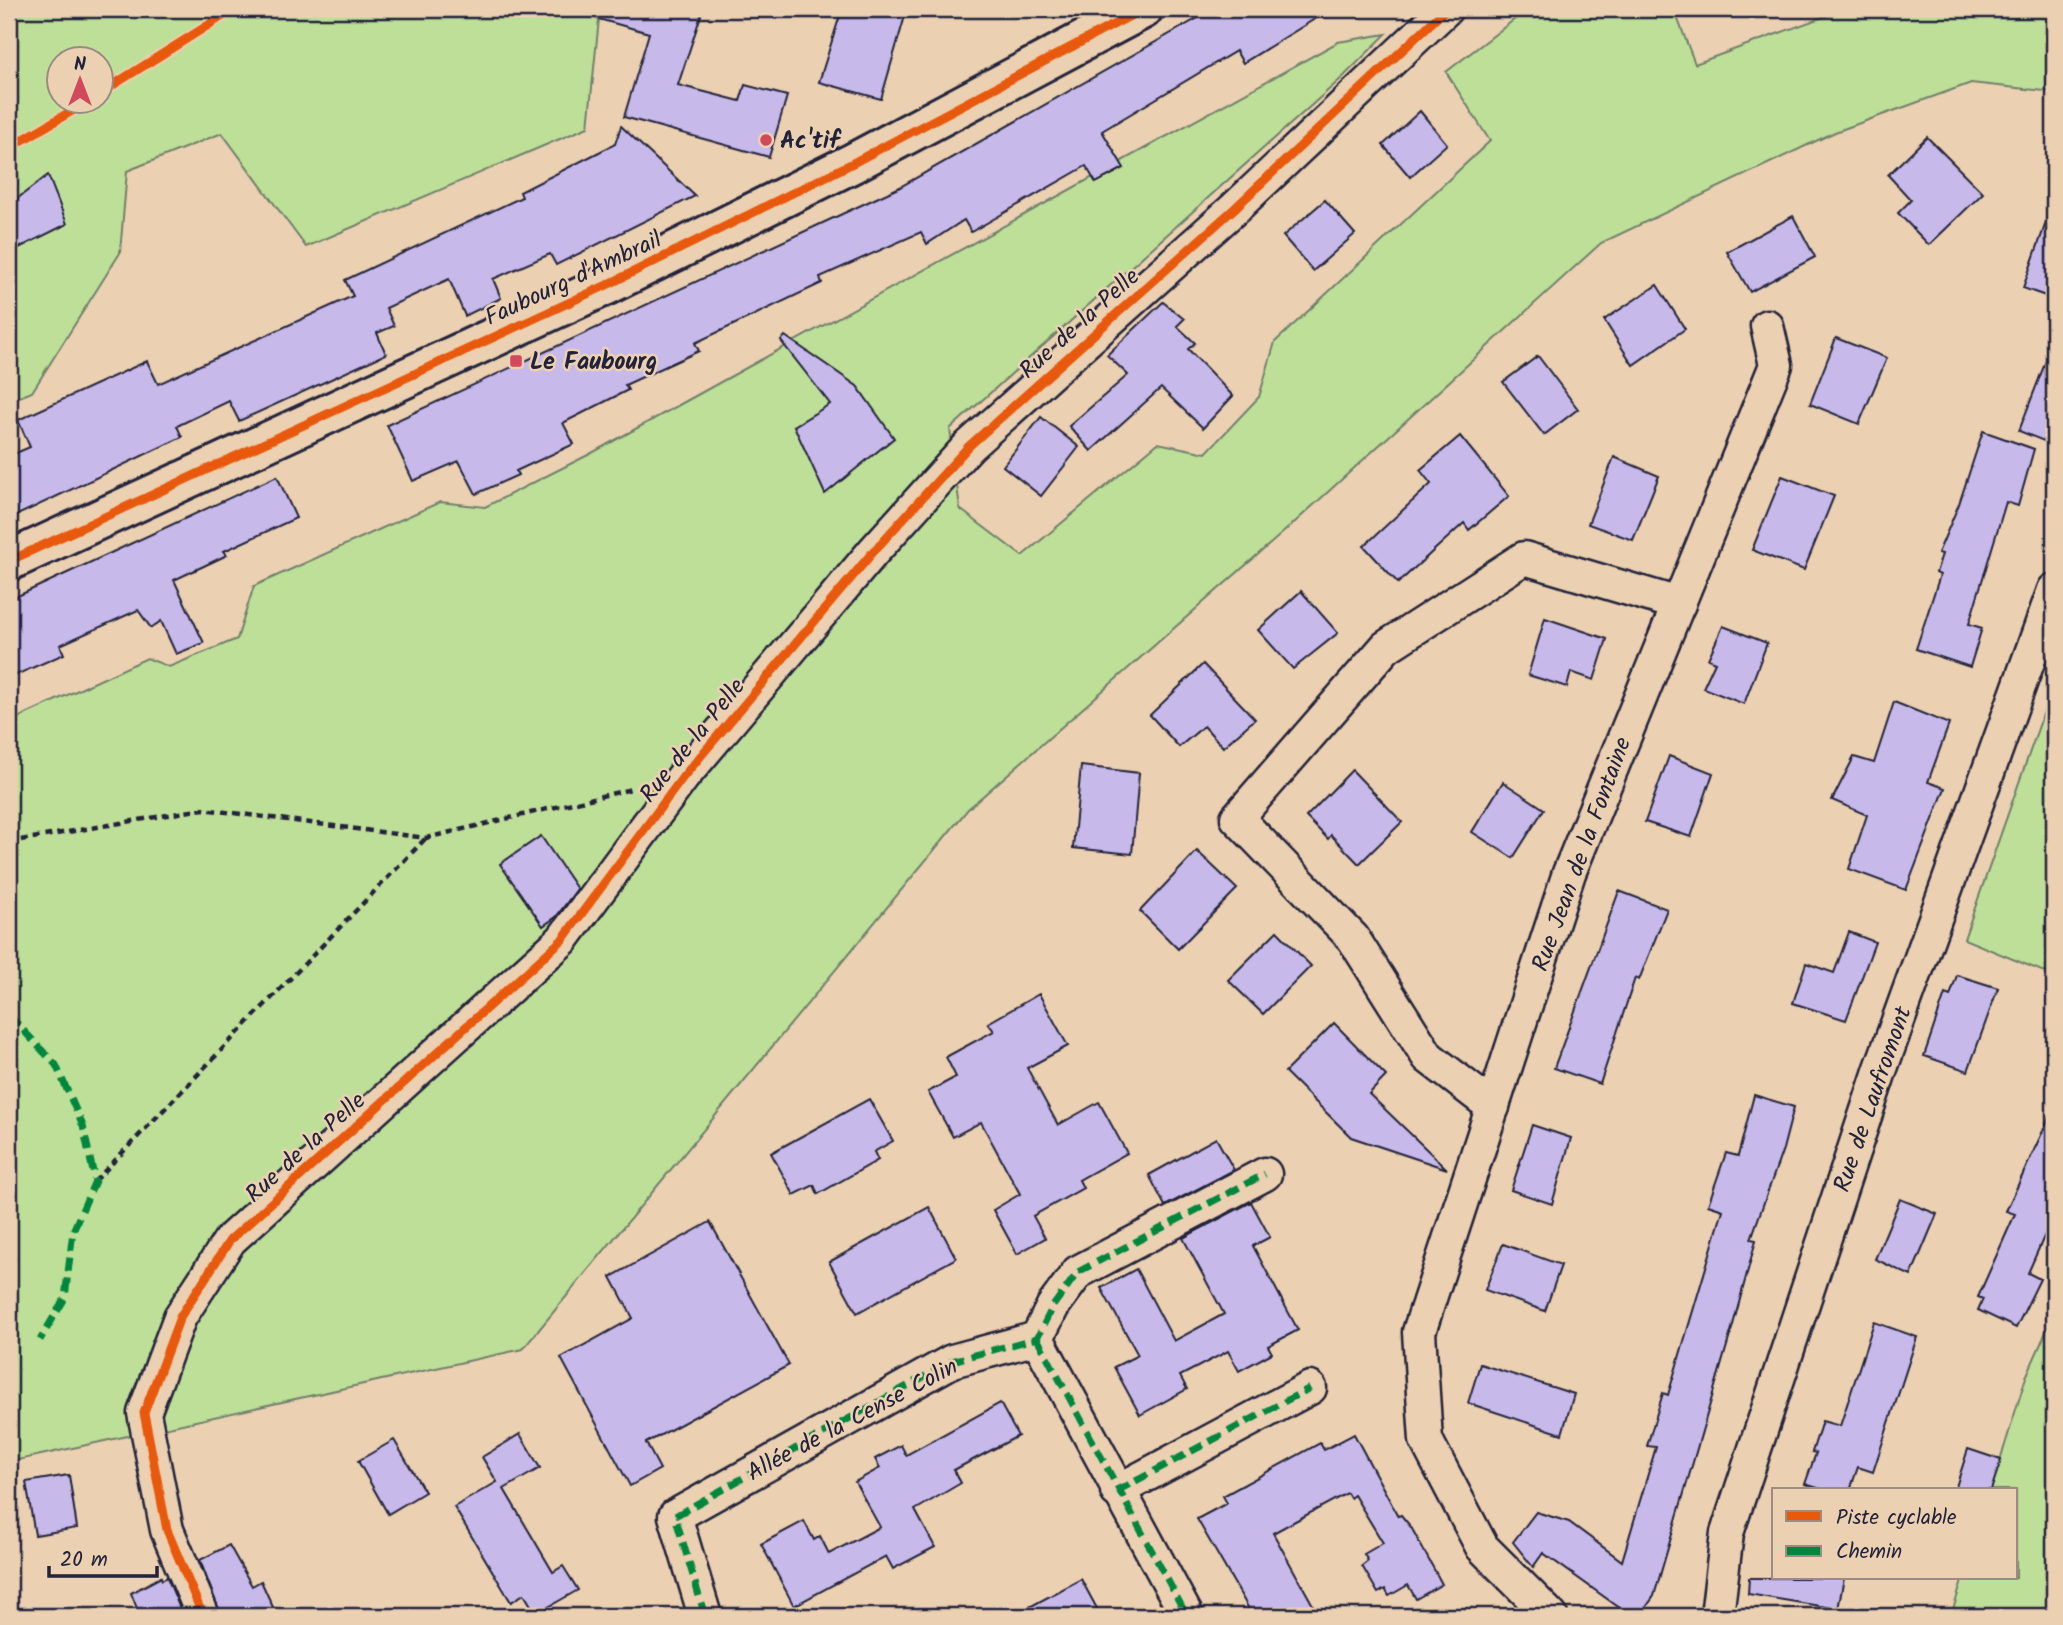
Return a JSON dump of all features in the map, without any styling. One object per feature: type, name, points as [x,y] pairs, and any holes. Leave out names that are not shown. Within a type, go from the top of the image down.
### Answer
[{"type":"main road","name":"Faubourg d'Ambrail","points":[[9,561],[607,285],[853,163],[1143,9]]},
{"type":"street","name":"Rue de la Pelle","points":[[203,1616],[167,1530],[144,1413],[180,1317],[230,1240],[562,940],[683,777],[873,552],[969,446],[1235,208],[1446,9]]},
{"type":"street","name":"Rue Jean de la Fontaine","points":[[1551,1616],[1482,1547],[1426,1440],[1419,1332],[1569,873],[1776,365],[1767,326]]},
{"type":"street","points":[[1493,1107],[1428,1057],[1353,938],[1237,818],[1386,647],[1524,558],[1679,604]]},
{"type":"street","name":"Rue de Laufromont","points":[[1717,1616],[1727,1533],[1880,1071],[2054,590]]},
{"type":"street","points":[[1187,1616],[1117,1491],[1037,1338],[1053,1306],[1078,1272],[1265,1174]]},
{"type":"street","name":"Allée de la Cense Colin","points":[[705,1616],[675,1516],[952,1361],[1037,1338]]},
{"type":"street","points":[[1117,1491],[1310,1388]]},
{"type":"path","points":[[9,842],[203,809],[426,838],[683,777]]},
{"type":"path","points":[[96,1181],[279,987],[426,838]]},
{"type":"path","points":[[9,1258],[17,1260]]},
{"type":"green space","points":[[9,9],[600,9],[588,127],[306,247],[222,133],[127,171],[120,253],[32,392],[9,401]]},
{"type":"green space","points":[[1528,9],[1674,9],[1695,64],[1845,9],[2054,9],[2054,92],[1971,83],[1835,132],[1601,243],[1295,522],[968,809],[523,1349],[9,1462],[9,722],[147,658],[169,667],[237,639],[254,586],[440,502],[485,507],[590,454],[1338,42],[1386,34],[1343,77],[950,429],[960,509],[1022,556],[1158,443],[1206,453],[1259,397],[1275,342],[1490,141],[1446,72]]},
{"type":"green space","points":[[2054,683],[2054,976],[1964,939]]},
{"type":"green space","points":[[2054,1314],[2054,1616],[1951,1616],[1962,1580],[2018,1580],[2018,1488],[1992,1488],[2026,1377]]},
{"type":"building","points":[[596,9],[703,9],[678,85],[740,101],[745,85],[787,96],[769,157],[624,117],[649,33],[595,18]]},
{"type":"building","points":[[842,9],[907,9],[881,99],[819,82]]},
{"type":"building","points":[[1214,9],[1331,9],[1243,63],[1236,51],[1102,131],[1124,168],[1096,183],[1086,166],[971,232],[964,220],[927,244],[921,232],[820,277],[822,283],[695,343],[699,351],[625,385],[628,390],[563,423],[574,444],[516,471],[518,475],[476,494],[459,461],[413,481],[387,425],[898,188]]},
{"type":"building","points":[[1420,111],[1447,144],[1410,177],[1383,145]]},
{"type":"building","points":[[621,126],[695,196],[556,265],[550,254],[493,279],[501,298],[465,316],[449,279],[386,308],[394,326],[377,333],[386,354],[239,421],[229,401],[177,426],[182,437],[9,519],[9,456],[30,447],[18,420],[147,361],[158,384],[353,296],[345,280],[522,197],[520,192],[615,144]]},
{"type":"building","points":[[1927,137],[1983,193],[1929,245],[1898,213],[1911,200],[1888,175]]},
{"type":"building","points":[[48,175],[67,224],[9,253],[9,205]]},
{"type":"building","points":[[1325,200],[1355,234],[1313,271],[1283,236]]},
{"type":"building","points":[[2050,211],[2054,212],[2054,299],[2023,288]]},
{"type":"building","points":[[1793,216],[1815,257],[1750,292],[1727,252]]},
{"type":"building","points":[[1657,285],[1685,329],[1633,365],[1604,320]]},
{"type":"building","points":[[1163,302],[1184,319],[1177,326],[1195,343],[1188,349],[1233,396],[1203,428],[1161,388],[1091,451],[1069,426],[1128,375],[1107,355]]},
{"type":"building","points":[[785,336],[857,386],[894,438],[825,494],[794,426],[830,404],[781,341]]},
{"type":"building","points":[[1836,338],[1887,358],[1859,424],[1810,404]]},
{"type":"building","points":[[2054,345],[2054,445],[2019,431]]},
{"type":"building","points":[[1538,356],[1578,409],[1544,435],[1503,382]]},
{"type":"building","points":[[1041,417],[1079,447],[1041,496],[1003,466]]},
{"type":"building","points":[[1983,431],[2034,449],[2018,506],[2006,502],[1969,624],[1982,628],[1970,667],[1916,649],[1940,575],[1936,573],[1942,554],[1938,553],[1959,504]]},
{"type":"building","points":[[1460,436],[1509,496],[1469,530],[1464,523],[1398,583],[1364,546],[1431,484],[1420,470]]},
{"type":"building","points":[[1614,457],[1659,476],[1633,540],[1588,524]]},
{"type":"building","points":[[277,476],[296,518],[224,551],[227,555],[174,580],[204,643],[176,654],[161,621],[151,628],[138,610],[60,645],[64,654],[9,678],[9,600]]},
{"type":"building","points":[[1782,476],[1834,496],[1804,570],[1752,550]]},
{"type":"building","points":[[1301,591],[1338,633],[1293,669],[1258,630]]},
{"type":"building","points":[[1545,618],[1607,639],[1594,680],[1571,672],[1567,687],[1528,675]]},
{"type":"building","points":[[1723,626],[1767,643],[1744,704],[1703,688],[1715,662],[1708,659]]},
{"type":"building","points":[[1203,664],[1255,719],[1223,747],[1204,726],[1179,747],[1150,715]]},
{"type":"building","points":[[1894,702],[1949,724],[1928,782],[1945,788],[1906,890],[1849,869],[1867,815],[1832,800],[1854,757],[1874,763]]},
{"type":"building","points":[[1669,756],[1713,773],[1691,837],[1645,822]]},
{"type":"building","points":[[1081,766],[1139,773],[1132,854],[1073,848]]},
{"type":"building","points":[[1352,770],[1402,822],[1359,864],[1331,835],[1328,839],[1306,817]]},
{"type":"building","points":[[1503,782],[1544,809],[1513,858],[1472,832]]},
{"type":"building","points":[[541,836],[577,889],[556,917],[543,926],[500,864]]},
{"type":"building","points":[[1197,851],[1237,889],[1178,949],[1140,911]]},
{"type":"building","points":[[1619,891],[1667,909],[1639,980],[1635,978],[1600,1084],[1554,1068]]},
{"type":"building","points":[[1277,931],[1311,966],[1263,1014],[1228,980]]},
{"type":"building","points":[[1849,932],[1875,942],[1846,1020],[1793,1003],[1806,963],[1834,973]]},
{"type":"building","points":[[1957,975],[1998,988],[1968,1071],[1924,1056],[1945,994],[1950,996]]},
{"type":"building","points":[[1039,994],[1068,1046],[1027,1068],[1058,1125],[1099,1102],[1127,1153],[1079,1180],[1083,1188],[1033,1216],[1045,1238],[1017,1254],[993,1210],[1020,1194],[981,1122],[953,1137],[928,1092],[956,1077],[946,1057],[994,1031],[988,1023]]},
{"type":"building","points":[[1334,1023],[1386,1076],[1369,1094],[1447,1169],[1351,1137],[1285,1072]]},
{"type":"building","points":[[1754,1095],[1794,1107],[1783,1149],[1751,1239],[1756,1240],[1733,1325],[1654,1596],[1640,1616],[1631,1616],[1543,1553],[1533,1567],[1513,1542],[1536,1512],[1569,1522],[1622,1561],[1656,1447],[1647,1446],[1663,1393],[1668,1395],[1723,1210],[1708,1205],[1726,1153],[1738,1156]]},
{"type":"building","points":[[869,1099],[893,1141],[874,1152],[878,1160],[818,1194],[814,1185],[794,1195],[771,1153]]},
{"type":"building","points":[[2054,1107],[2054,1214],[2028,1273],[2040,1279],[2016,1328],[1978,1310],[1983,1299],[1978,1297],[2015,1214],[2006,1211]]},
{"type":"building","points":[[1532,1125],[1571,1138],[1552,1204],[1511,1190]]},
{"type":"building","points":[[1216,1138],[1234,1170],[1165,1206],[1149,1175]]},
{"type":"building","points":[[1900,1199],[1937,1214],[1911,1276],[1875,1259]]},
{"type":"building","points":[[1251,1202],[1270,1237],[1253,1246],[1298,1330],[1268,1346],[1272,1353],[1239,1371],[1228,1351],[1180,1376],[1187,1389],[1140,1415],[1114,1367],[1138,1355],[1101,1288],[1136,1269],[1174,1341],[1224,1314],[1183,1238]]},
{"type":"building","points":[[929,1207],[956,1258],[857,1313],[829,1262]]},
{"type":"building","points":[[710,1222],[789,1365],[646,1443],[660,1469],[630,1486],[561,1358],[633,1318],[611,1277]]},
{"type":"building","points":[[1503,1244],[1561,1265],[1545,1311],[1485,1290]]},
{"type":"building","points":[[1874,1322],[1917,1337],[1873,1472],[1858,1467],[1851,1488],[1818,1488],[1805,1484],[1816,1453],[1812,1452],[1822,1421],[1840,1426]]},
{"type":"building","points":[[1480,1364],[1574,1394],[1562,1434],[1468,1403]]},
{"type":"building","points":[[1000,1403],[1018,1436],[954,1470],[961,1483],[915,1510],[935,1547],[893,1569],[886,1556],[794,1606],[761,1544],[804,1521],[814,1540],[820,1536],[829,1554],[880,1527],[855,1482],[880,1468],[875,1459],[901,1445],[906,1455]]},
{"type":"building","points":[[520,1434],[540,1468],[504,1489],[553,1572],[563,1566],[578,1590],[536,1614],[524,1594],[511,1602],[454,1507],[497,1482],[482,1457]]},
{"type":"building","points":[[1354,1434],[1398,1516],[1401,1515],[1411,1527],[1442,1584],[1416,1599],[1408,1585],[1389,1596],[1385,1589],[1378,1593],[1362,1566],[1368,1561],[1364,1554],[1383,1543],[1354,1495],[1350,1498],[1347,1493],[1273,1533],[1319,1616],[1253,1616],[1197,1519],[1227,1503],[1223,1496],[1320,1443],[1324,1450]]},
{"type":"building","points":[[394,1440],[425,1492],[388,1514],[358,1461]]},
{"type":"building","points":[[1968,1449],[2001,1460],[1992,1488],[1956,1488]]},
{"type":"building","points":[[69,1475],[77,1528],[35,1535],[26,1482]]},
{"type":"building","points":[[229,1545],[252,1586],[261,1581],[277,1616],[221,1616],[200,1560]]},
{"type":"building","points":[[161,1577],[162,1580],[167,1577],[183,1616],[140,1616],[131,1593]]},
{"type":"building","points":[[1749,1578],[1844,1580],[1838,1609],[1748,1594]]},
{"type":"building","points":[[1081,1579],[1101,1616],[1013,1616]]},
{"type":"marked path","points":[[9,1015],[56,1065],[83,1126],[95,1181],[73,1231],[65,1298],[40,1340]]},
{"type":"marked path","points":[[705,1616],[675,1516],[952,1361],[1037,1338],[1053,1306],[1078,1272],[1265,1174]]},
{"type":"marked path","points":[[1037,1338],[1187,1616]]},
{"type":"marked path","points":[[1117,1491],[1310,1388]]},
{"type":"cycle path","points":[[116,83],[234,9]]},
{"type":"cycle path","points":[[9,561],[607,285],[853,163],[1143,9]]},
{"type":"cycle path","points":[[203,1616],[167,1530],[144,1413],[180,1317],[230,1240],[562,940],[683,777],[873,552],[969,446],[1235,208],[1446,9]]},
{"type":"cycle path","points":[[9,148],[63,116]]},
{"type":"place","name":"Ac'tif","points":[[766,140]]},
{"type":"place","name":"Le Faubourg","points":[[516,361]]}]
